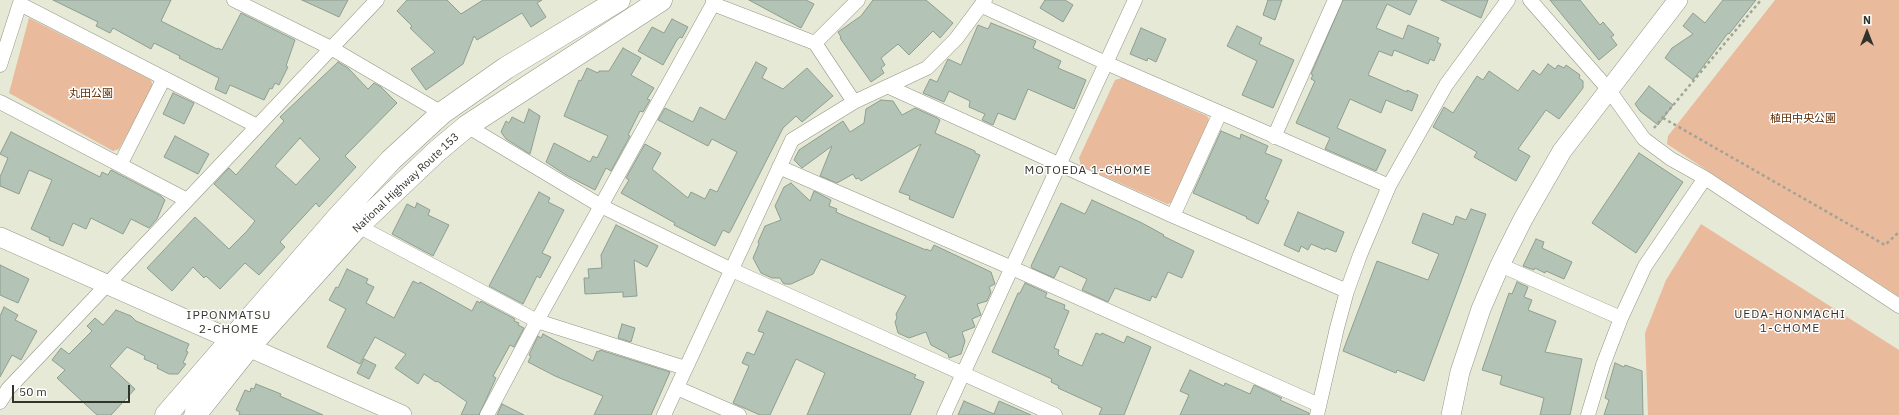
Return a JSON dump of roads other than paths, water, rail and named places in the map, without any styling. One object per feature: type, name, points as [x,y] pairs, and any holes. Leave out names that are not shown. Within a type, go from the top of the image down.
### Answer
[{"type":"highway","name":"National Highway Route 153","points":[[195,415],[240,343],[344,210],[391,160],[442,113],[506,68],[619,0]]},
{"type":"highway","name":"National Highway Route 153","points":[[166,415],[358,226],[436,152],[467,126],[661,0]]},
{"type":"street","points":[[234,0],[331,48],[442,113]]},
{"type":"street","points":[[0,402],[8,389],[377,0]]},
{"type":"street","points":[[815,43],[858,0]]},
{"type":"street","points":[[944,415],[1135,0]]},
{"type":"street","points":[[1274,137],[1335,0]]},
{"type":"street","points":[[779,167],[1012,268],[1318,410],[1347,291],[1360,254],[1388,186],[1446,85],[1508,0]]},
{"type":"street","points":[[1530,0],[1547,17],[1610,90],[1644,139],[1671,159],[1705,178],[1899,306]]},
{"type":"street","points":[[1451,415],[1460,372],[1482,309],[1500,265],[1523,219],[1562,151],[1678,0]]},
{"type":"street","points":[[0,65],[20,2],[258,126]]},
{"type":"street","points":[[487,415],[537,321],[713,2],[815,43],[854,102]]},
{"type":"street","points":[[664,415],[792,140],[854,102],[927,68],[956,39],[983,3],[1106,63],[1388,186]]},
{"type":"street","points":[[120,165],[164,78]]},
{"type":"street","points":[[889,87],[1173,216],[1347,291]]},
{"type":"street","points":[[0,102],[187,200]]},
{"type":"street","points":[[1173,216],[1220,113]]},
{"type":"street","points":[[467,126],[601,206],[732,270],[1055,415]]},
{"type":"street","points":[[1588,415],[1603,365],[1621,318],[1645,266],[1705,178]]},
{"type":"street","points":[[358,226],[537,321],[685,368]]},
{"type":"street","points":[[0,237],[240,343],[393,413]]},
{"type":"street","points":[[1500,265],[1621,318]]},
{"type":"street","points":[[677,388],[740,415]]},
{"type":"district","name":"MOTOEDA 1-CHOME","points":[[1088,171]]},
{"type":"district","name":"UEDA-HONMACHI 1-CHOME","points":[[1790,322]]},
{"type":"district","name":"IPPONMATSU 2-CHOME","points":[[229,323]]},
{"type":"park label","name":"丸田公園","points":[[91,94]]},
{"type":"park label","name":"植田中央公園","points":[[1803,119]]}]
